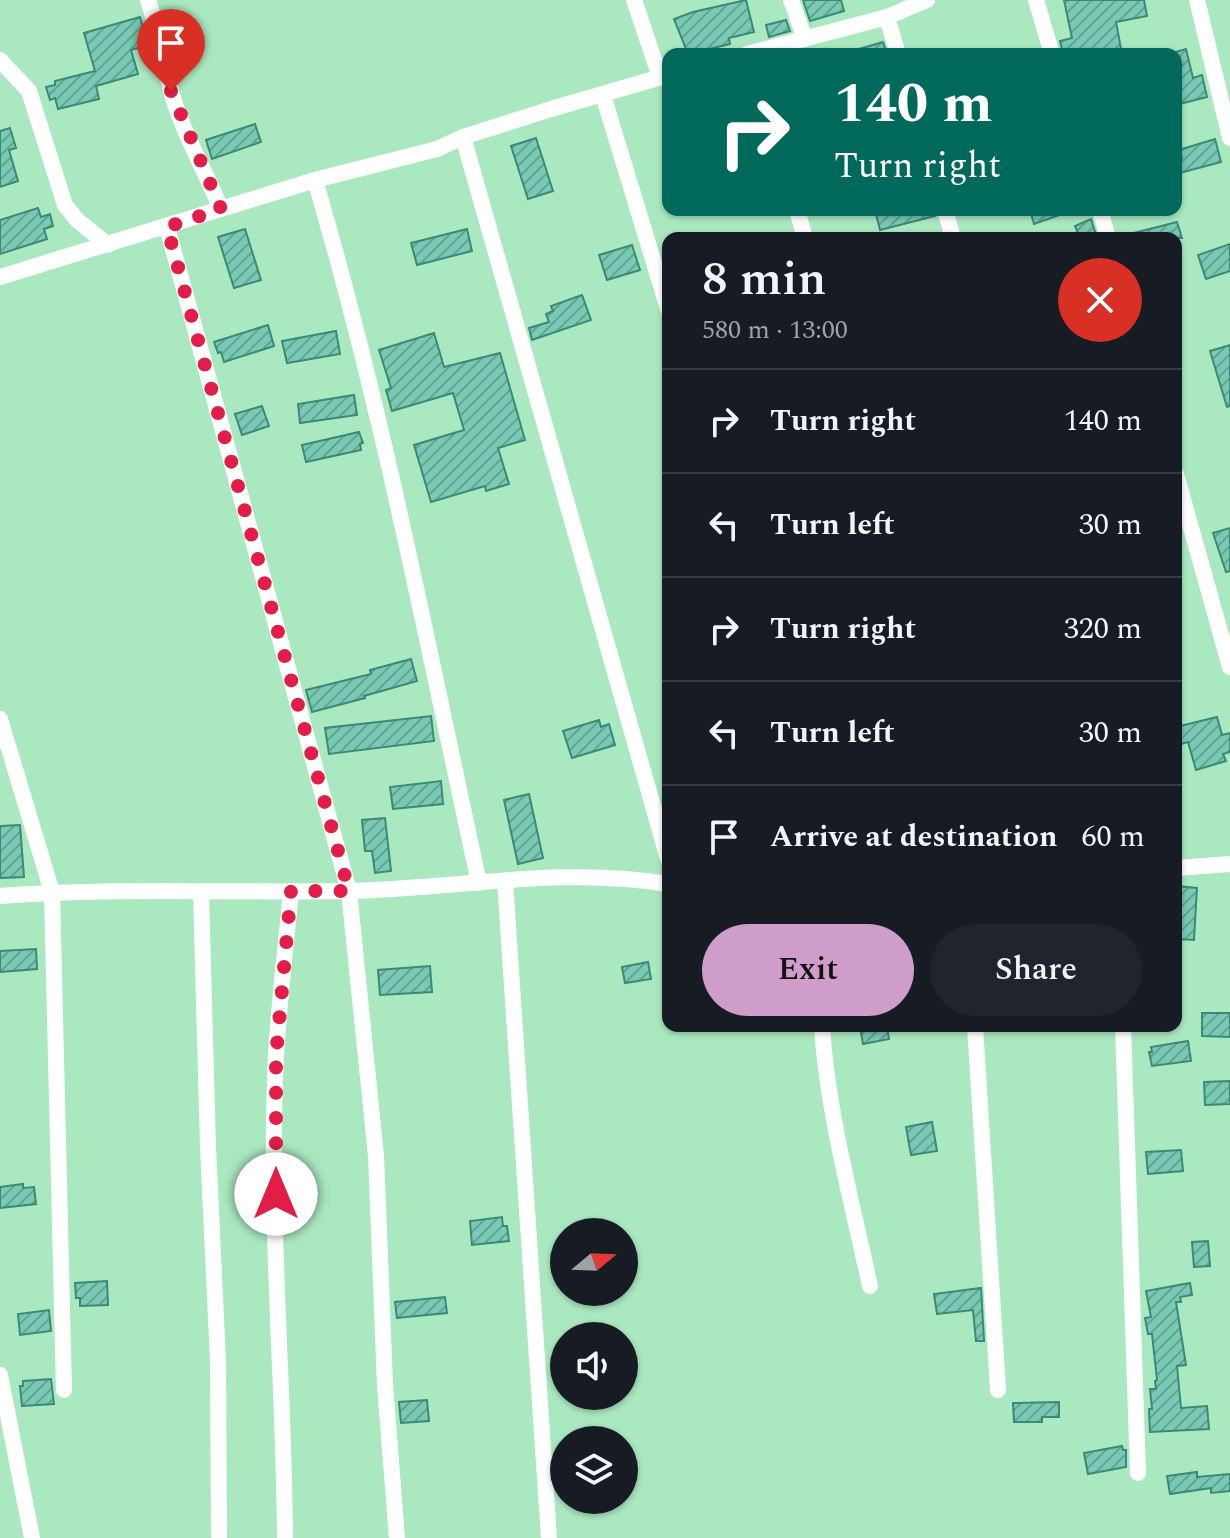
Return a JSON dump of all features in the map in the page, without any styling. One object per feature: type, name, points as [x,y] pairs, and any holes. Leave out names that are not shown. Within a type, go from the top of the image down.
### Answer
[{"type":"street","points":[[148,0],[156,24],[164,70],[178,112],[221,209]]},
{"type":"street","points":[[634,0],[662,71]]},
{"type":"street","points":[[791,0],[805,39]]},
{"type":"street","points":[[773,48],[887,17],[927,0]]},
{"type":"street","points":[[1036,0],[1050,48]]},
{"type":"street","points":[[1197,0],[1230,138]]},
{"type":"street","points":[[887,17],[896,48]]},
{"type":"street","points":[[0,60],[29,91],[65,205],[77,220],[108,245]]},
{"type":"street","points":[[0,277],[315,180],[437,149],[463,137],[662,77]]},
{"type":"street","points":[[603,95],[662,289]]},
{"type":"street","points":[[463,137],[662,838]]},
{"type":"street","points":[[315,180],[347,287],[380,420],[479,883]]},
{"type":"street","points":[[167,227],[349,891],[376,1156],[385,1385],[397,1538]]},
{"type":"street","points":[[1182,495],[1230,667]]},
{"type":"street","points":[[0,719],[52,892],[64,1390]]},
{"type":"street","points":[[1182,868],[1230,864]]},
{"type":"street","points":[[0,896],[52,892],[349,891],[588,876],[662,883]]},
{"type":"street","points":[[505,881],[549,1538]]},
{"type":"street","points":[[285,1538],[285,1464],[276,1311],[276,1056],[291,891]]},
{"type":"street","points":[[201,893],[218,1361],[219,1538]]},
{"type":"street","points":[[822,1032],[846,1179],[870,1286]]},
{"type":"street","points":[[975,1032],[998,1390]]},
{"type":"street","points":[[1123,1032],[1138,1473]]},
{"type":"street","points":[[0,1375],[32,1538]]},
{"type":"building","points":[[746,0],[754,32],[729,38],[730,44],[713,48],[686,48],[674,19]]},
{"type":"building","points":[[803,0],[841,0],[844,11],[810,21]]},
{"type":"building","points":[[1064,0],[1144,0],[1147,16],[1116,22],[1121,48],[1062,48],[1060,41],[1072,38]]},
{"type":"building","points":[[140,17],[148,45],[131,50],[138,74],[96,86],[99,99],[58,109],[55,98],[50,100],[46,87],[55,85],[55,81],[95,71],[84,33]]},
{"type":"building","points":[[786,20],[790,31],[769,37],[766,25]]},
{"type":"building","points":[[883,42],[885,48],[862,48]]},
{"type":"building","points":[[1186,49],[1193,78],[1202,75],[1207,97],[1182,103],[1182,50]]},
{"type":"building","points":[[255,124],[261,142],[212,159],[206,140]]},
{"type":"building","points":[[10,128],[16,148],[9,150],[18,181],[0,187],[0,131]]},
{"type":"building","points":[[536,138],[553,191],[528,199],[511,146]]},
{"type":"building","points":[[1215,139],[1221,162],[1182,172],[1182,149]]},
{"type":"building","points":[[38,208],[41,217],[50,214],[53,226],[44,229],[47,239],[0,254],[0,220]]},
{"type":"building","points":[[876,216],[935,216],[880,230]]},
{"type":"building","points":[[1032,216],[1057,216],[1034,224]]},
{"type":"building","points":[[1091,219],[1095,232],[1078,232],[1075,226]]},
{"type":"building","points":[[1177,222],[1180,232],[1138,232]]},
{"type":"building","points":[[245,229],[261,280],[234,288],[218,237]]},
{"type":"building","points":[[467,229],[472,251],[417,265],[411,243]]},
{"type":"building","points":[[1230,244],[1230,271],[1206,279],[1198,255]]},
{"type":"building","points":[[632,245],[640,270],[607,280],[599,255]]},
{"type":"building","points":[[582,295],[591,320],[532,340],[529,328],[549,322],[546,314],[553,311],[551,306]]},
{"type":"building","points":[[268,325],[274,346],[224,362],[214,342]]},
{"type":"building","points":[[336,331],[340,354],[287,363],[282,341]]},
{"type":"building","points":[[434,333],[444,367],[500,353],[525,440],[498,448],[509,484],[486,491],[485,486],[431,502],[414,445],[464,430],[453,393],[392,411],[386,390],[391,388],[379,350]]},
{"type":"building","points":[[1230,345],[1230,406],[1227,407],[1210,351]]},
{"type":"building","points":[[354,395],[357,415],[300,423],[298,404]]},
{"type":"building","points":[[262,406],[269,426],[242,435],[235,414]]},
{"type":"building","points":[[359,432],[363,443],[360,444],[361,450],[306,462],[302,445]]},
{"type":"building","points":[[1230,528],[1230,571],[1226,572],[1213,533]]},
{"type":"building","points":[[411,659],[417,681],[312,712],[306,690],[371,674],[370,670]]},
{"type":"building","points":[[431,716],[434,741],[329,754],[325,728]]},
{"type":"building","points":[[1217,717],[1222,735],[1230,733],[1230,752],[1223,754],[1226,761],[1196,770],[1188,742],[1182,744],[1182,726]]},
{"type":"building","points":[[599,720],[601,727],[609,724],[615,745],[572,758],[563,731]]},
{"type":"building","points":[[441,781],[443,804],[393,809],[390,787]]},
{"type":"building","points":[[529,794],[543,858],[518,864],[504,800]]},
{"type":"building","points":[[385,818],[391,871],[375,873],[372,851],[365,851],[362,820]]},
{"type":"building","points":[[20,825],[24,877],[0,878],[0,826]]},
{"type":"building","points":[[1182,887],[1197,888],[1194,940],[1182,939]]},
{"type":"building","points":[[36,949],[37,969],[0,972],[0,951]]},
{"type":"building","points":[[648,962],[651,979],[625,983],[622,967]]},
{"type":"building","points":[[430,966],[432,992],[380,995],[378,970]]},
{"type":"building","points":[[1202,1013],[1230,1013],[1230,1037],[1202,1036]]},
{"type":"building","points":[[861,1032],[888,1032],[889,1039],[863,1044]]},
{"type":"building","points":[[1188,1041],[1191,1061],[1152,1066],[1151,1047]]},
{"type":"building","points":[[1230,1081],[1230,1104],[1205,1105],[1204,1082]]},
{"type":"building","points":[[932,1122],[937,1151],[911,1155],[906,1127]]},
{"type":"building","points":[[1181,1150],[1183,1171],[1148,1174],[1146,1152]]},
{"type":"building","points":[[23,1184],[23,1188],[34,1187],[36,1204],[0,1208],[0,1187]]},
{"type":"building","points":[[502,1217],[509,1241],[472,1245],[470,1221]]},
{"type":"building","points":[[1208,1241],[1210,1266],[1194,1267],[1192,1242]]},
{"type":"building","points":[[107,1281],[108,1305],[80,1306],[75,1283]]},
{"type":"building","points":[[1190,1283],[1192,1295],[1180,1297],[1181,1302],[1176,1302],[1186,1365],[1177,1366],[1181,1408],[1207,1406],[1209,1429],[1150,1432],[1150,1389],[1156,1389],[1157,1380],[1152,1334],[1148,1334],[1145,1318],[1151,1317],[1146,1291]]},
{"type":"building","points":[[981,1288],[984,1341],[976,1341],[973,1310],[937,1314],[934,1294]]},
{"type":"building","points":[[445,1297],[447,1313],[397,1318],[395,1302]]},
{"type":"building","points":[[49,1310],[51,1331],[20,1335],[18,1314]]},
{"type":"building","points":[[51,1379],[54,1404],[22,1406],[20,1386],[23,1386],[23,1381]]},
{"type":"building","points":[[427,1400],[429,1421],[401,1423],[399,1402]]},
{"type":"building","points":[[1059,1402],[1059,1417],[1042,1417],[1042,1422],[1014,1422],[1013,1403]]},
{"type":"building","points":[[1122,1446],[1126,1450],[1126,1467],[1088,1474],[1084,1453]]},
{"type":"building","points":[[1197,1472],[1197,1477],[1230,1474],[1230,1491],[1211,1493],[1211,1488],[1170,1494],[1167,1476]]},
{"type":"route","points":[[171,91],[221,209],[167,227],[349,891],[291,891],[276,1056],[276,1194]]}]
